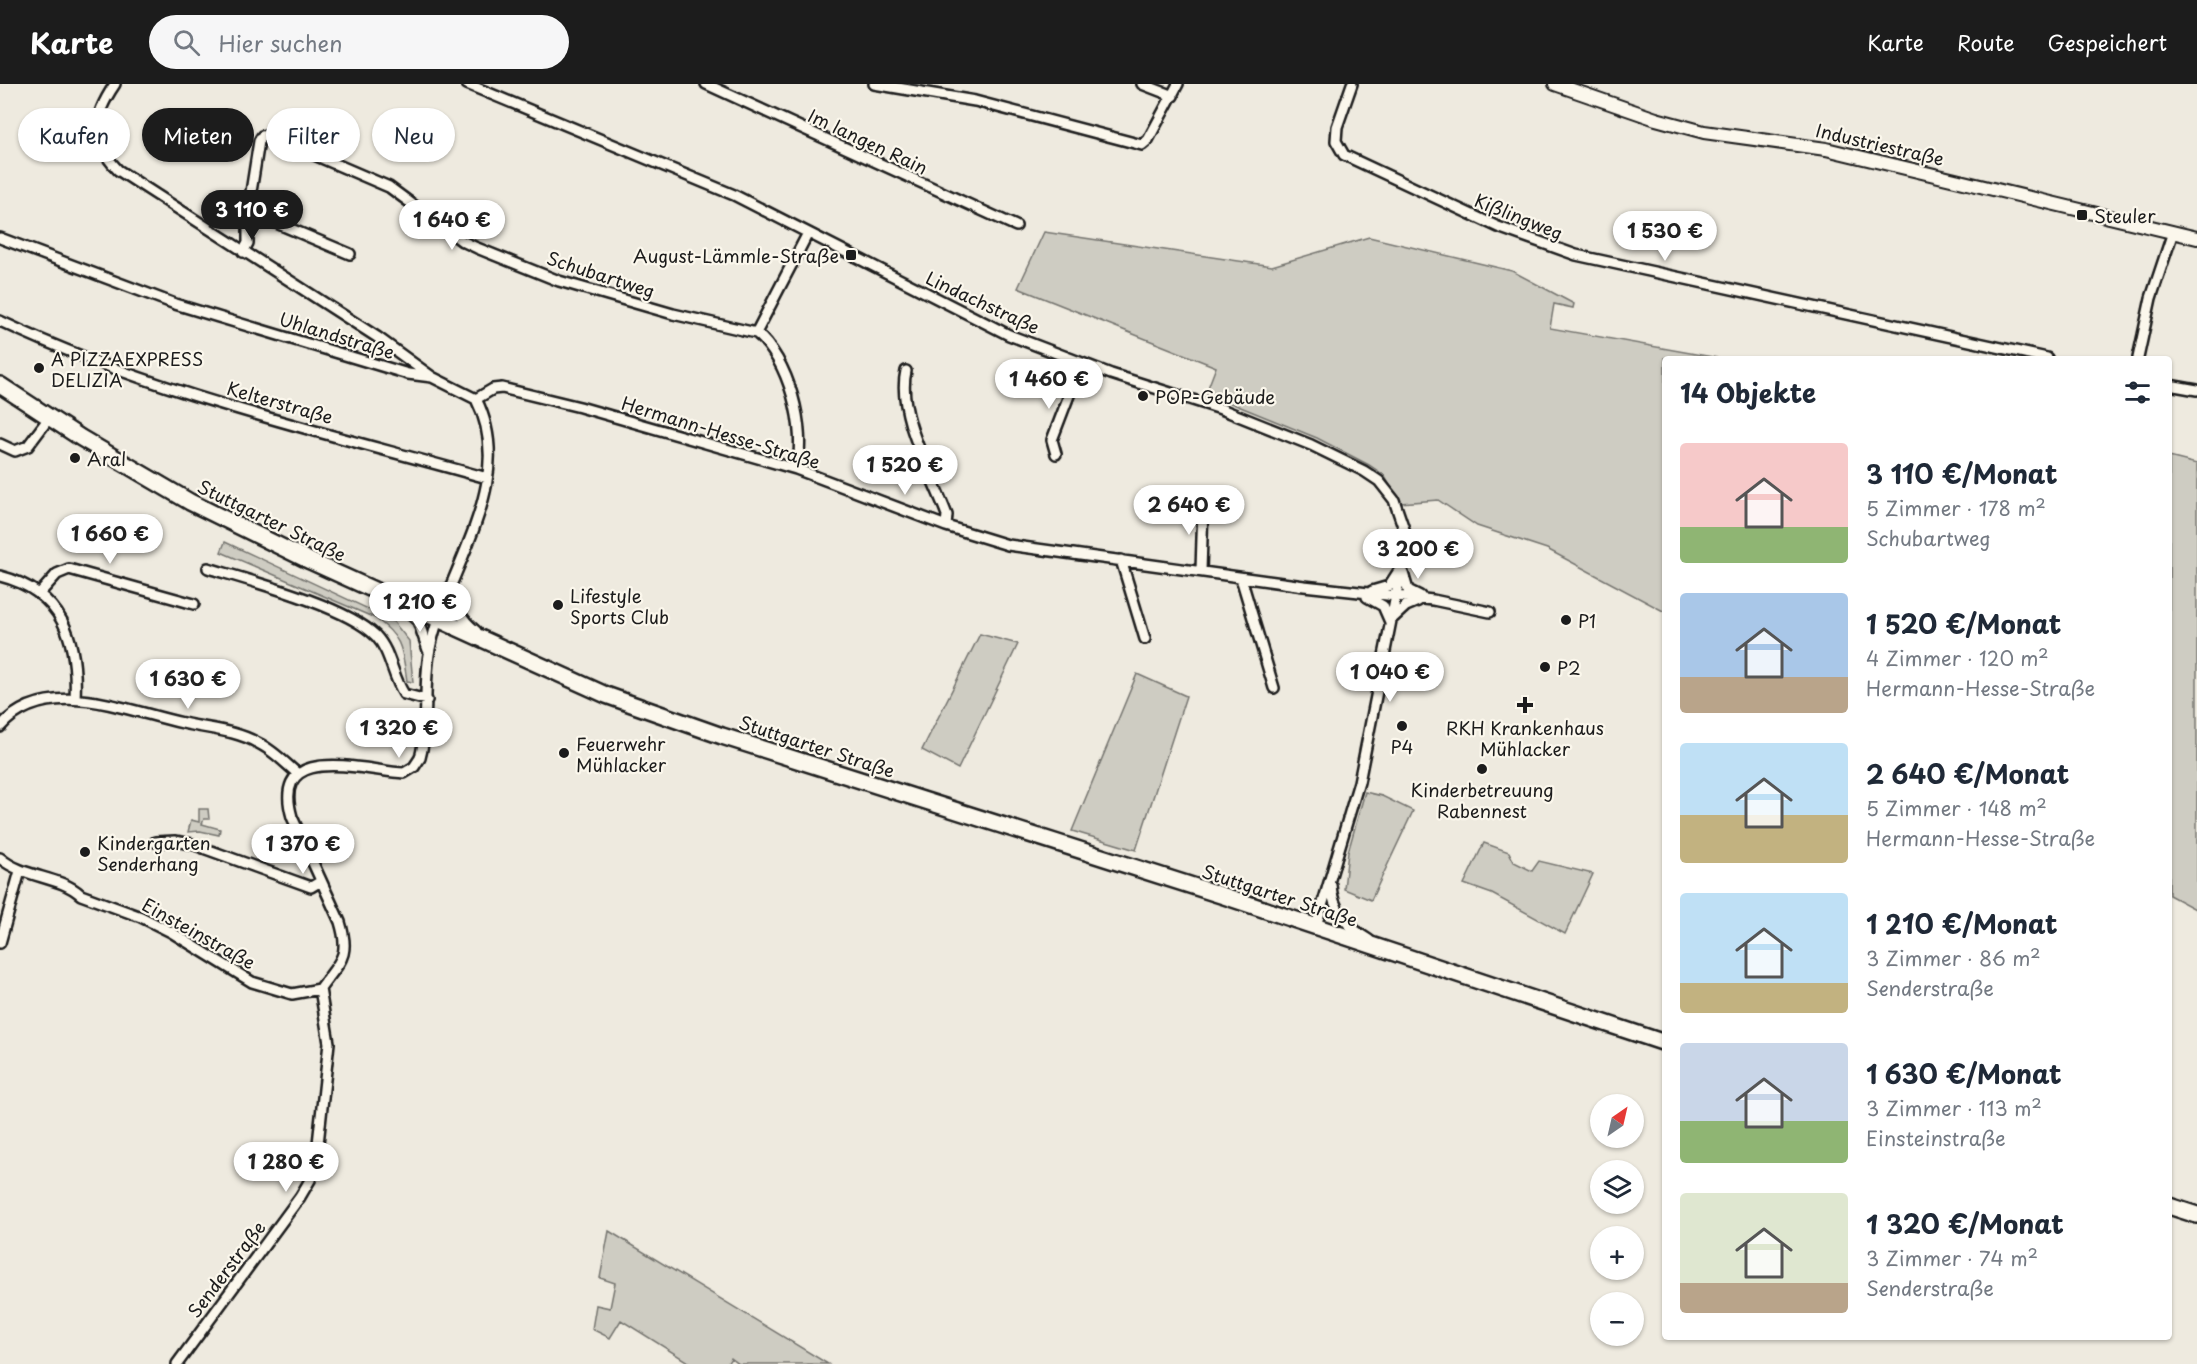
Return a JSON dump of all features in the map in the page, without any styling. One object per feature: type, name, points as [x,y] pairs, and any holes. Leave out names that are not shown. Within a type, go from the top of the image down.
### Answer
[{"type":"main road","name":"Stuttgarter Straße","points":[[0,385],[49,418],[190,502],[389,597],[606,695],[712,733],[1316,926],[1662,1042]]},
{"type":"main road","points":[[2172,1207],[2197,1215]]},
{"type":"street","points":[[114,84],[97,118],[96,135],[104,155],[118,170],[377,337],[432,376]]},
{"type":"street","name":"Lindachstraße","points":[[467,84],[734,195],[992,327],[1081,364],[1221,409],[1311,445],[1364,471],[1382,484],[1394,500],[1404,529],[1406,545],[1396,597]]},
{"type":"street","name":"Im langen Rain","points":[[706,84],[1016,226]]},
{"type":"street","points":[[874,84],[975,101],[1142,145],[1148,140],[1178,84]]},
{"type":"street","points":[[1142,84],[1173,96]]},
{"type":"street","name":"Kißlingweg","points":[[1352,84],[1337,127],[1336,141],[1344,155],[1498,227],[1576,255],[2038,356]]},
{"type":"street","name":"Industriestraße","points":[[1555,84],[1656,119],[1704,132],[1826,149],[2197,238]]},
{"type":"street","name":"Schubartweg","points":[[243,252],[248,243],[248,211],[259,141],[262,136],[268,135],[389,187],[462,241],[477,248],[559,281],[673,314],[756,333]]},
{"type":"street","points":[[248,211],[350,254]]},
{"type":"street","points":[[2138,356],[2151,298],[2173,232]]},
{"type":"street","points":[[796,469],[800,455],[794,404],[786,379],[769,343],[756,333],[808,233]]},
{"type":"street","name":"Uhlandstraße","points":[[0,238],[176,304],[408,374],[432,376],[477,399]]},
{"type":"street","name":"Kelterstraße","points":[[0,321],[69,351],[161,386],[487,478]]},
{"type":"street","points":[[1056,454],[1052,440],[1081,364]]},
{"type":"street","points":[[906,371],[903,389],[907,408],[947,515],[946,526]]},
{"type":"street","points":[[2172,386],[2197,390]]},
{"type":"street","name":"Hermann-Hesse-Straße","points":[[477,399],[493,389],[502,388],[580,407],[796,469],[946,526],[1008,544],[1241,578],[1433,600],[1490,612]]},
{"type":"street","points":[[320,988],[339,967],[345,947],[340,922],[290,808],[288,792],[298,774],[321,765],[395,772],[410,771],[420,758],[423,748],[429,652],[437,619],[476,524],[487,478],[488,429],[477,399]]},
{"type":"street","points":[[0,444],[15,451],[28,446],[49,418]]},
{"type":"street","points":[[1198,495],[1203,505],[1201,571]]},
{"type":"street","points":[[1121,560],[1145,639]]},
{"type":"street","points":[[1353,592],[1389,586],[1403,562]]},
{"type":"street","points":[[1403,562],[1408,590],[1433,600]]},
{"type":"street","points":[[208,568],[304,599],[361,624],[377,638],[388,656],[394,680],[404,694],[426,700]]},
{"type":"street","points":[[40,593],[57,574],[69,569],[194,604]]},
{"type":"street","points":[[0,576],[23,583],[40,593],[56,612],[71,638],[75,699]]},
{"type":"street","points":[[1241,578],[1274,688]]},
{"type":"street","points":[[451,587],[455,606],[462,618],[498,647]]},
{"type":"street","name":"Hermann-Hesse-Straße","points":[[1353,592],[1383,606],[1390,617],[1391,625]]},
{"type":"street","points":[[389,597],[418,621],[429,652]]},
{"type":"street","points":[[1316,926],[1359,782],[1396,597]]},
{"type":"street","name":"Hermann-Hesse-Straße","points":[[1391,625],[1399,611],[1406,606],[1433,600]]},
{"type":"street","points":[[0,727],[6,719],[29,706],[57,699],[75,699],[225,730],[258,742],[298,774]]},
{"type":"street","points":[[155,842],[176,841],[192,844],[311,887],[321,881]]},
{"type":"street","name":"Einsteinstraße","points":[[0,858],[20,871],[73,888],[81,895],[141,917],[199,948],[252,982],[292,994],[320,988]]},
{"type":"street","points":[[0,943],[4,914],[20,871]]},
{"type":"street","points":[[1331,876],[1332,897],[1341,916],[1364,937],[1396,953]]},
{"type":"street","name":"Senderstraße","points":[[177,1364],[300,1197],[314,1171],[329,1043],[320,988]]},
{"type":"shaded area","points":[[1044,232],[1272,266],[1369,237],[1512,271],[1574,304],[1573,308],[1554,304],[1550,328],[1707,356],[1662,356],[1662,610],[1547,549],[1477,526],[1438,500],[1400,503],[1384,475],[1369,465],[1317,438],[1206,393],[1216,367],[1018,288]]},
{"type":"shaded area","points":[[2172,458],[2197,464],[2197,910],[2172,897]]},
{"type":"shaded area","points":[[225,542],[392,620],[409,641],[413,682],[407,681],[402,652],[396,638],[375,618],[221,552]]},
{"type":"shaded area","points":[[980,634],[1018,644],[958,769],[922,750]]},
{"type":"shaded area","points":[[1137,674],[1186,696],[1136,850],[1072,831]]},
{"type":"shaded area","points":[[1365,792],[1382,796],[1413,811],[1371,900],[1344,889],[1348,852]]},
{"type":"shaded area","points":[[199,809],[208,809],[209,819],[204,819],[202,824],[220,829],[219,835],[200,831],[188,832],[191,820],[199,822]]},
{"type":"shaded area","points":[[1484,843],[1509,852],[1514,862],[1532,871],[1539,861],[1593,874],[1565,934],[1492,894],[1464,884]]},
{"type":"shaded area","points":[[609,1231],[828,1364],[739,1364],[731,1358],[727,1364],[691,1364],[621,1320],[610,1338],[592,1329],[596,1305],[610,1308],[615,1283],[600,1278]]},
{"type":"place","name":"Steuler","points":[[2082,215]]},
{"type":"place","name":"August-Lämmle-Straße","points":[[851,255]]},
{"type":"place","name":"A PIZZAEXPRESS DELIZIA","points":[[39,368]]},
{"type":"place","name":"POP-Gebäude","points":[[1143,396]]},
{"type":"place","name":"Aral","points":[[75,458]]},
{"type":"place","name":"Lifestyle Sports Club","points":[[558,605]]},
{"type":"place","name":"P1","points":[[1566,620]]},
{"type":"place","name":"P2","points":[[1545,667]]},
{"type":"place","name":"RKH Krankenhaus Mühlacker","points":[[1525,705]]},
{"type":"place","name":"P4","points":[[1402,726]]},
{"type":"place","name":"Feuerwehr Mühlacker","points":[[564,753]]},
{"type":"place","name":"Kinderbetreuung Rabennest","points":[[1482,769]]},
{"type":"place","name":"Kindergarten Senderhang","points":[[85,852]]}]
